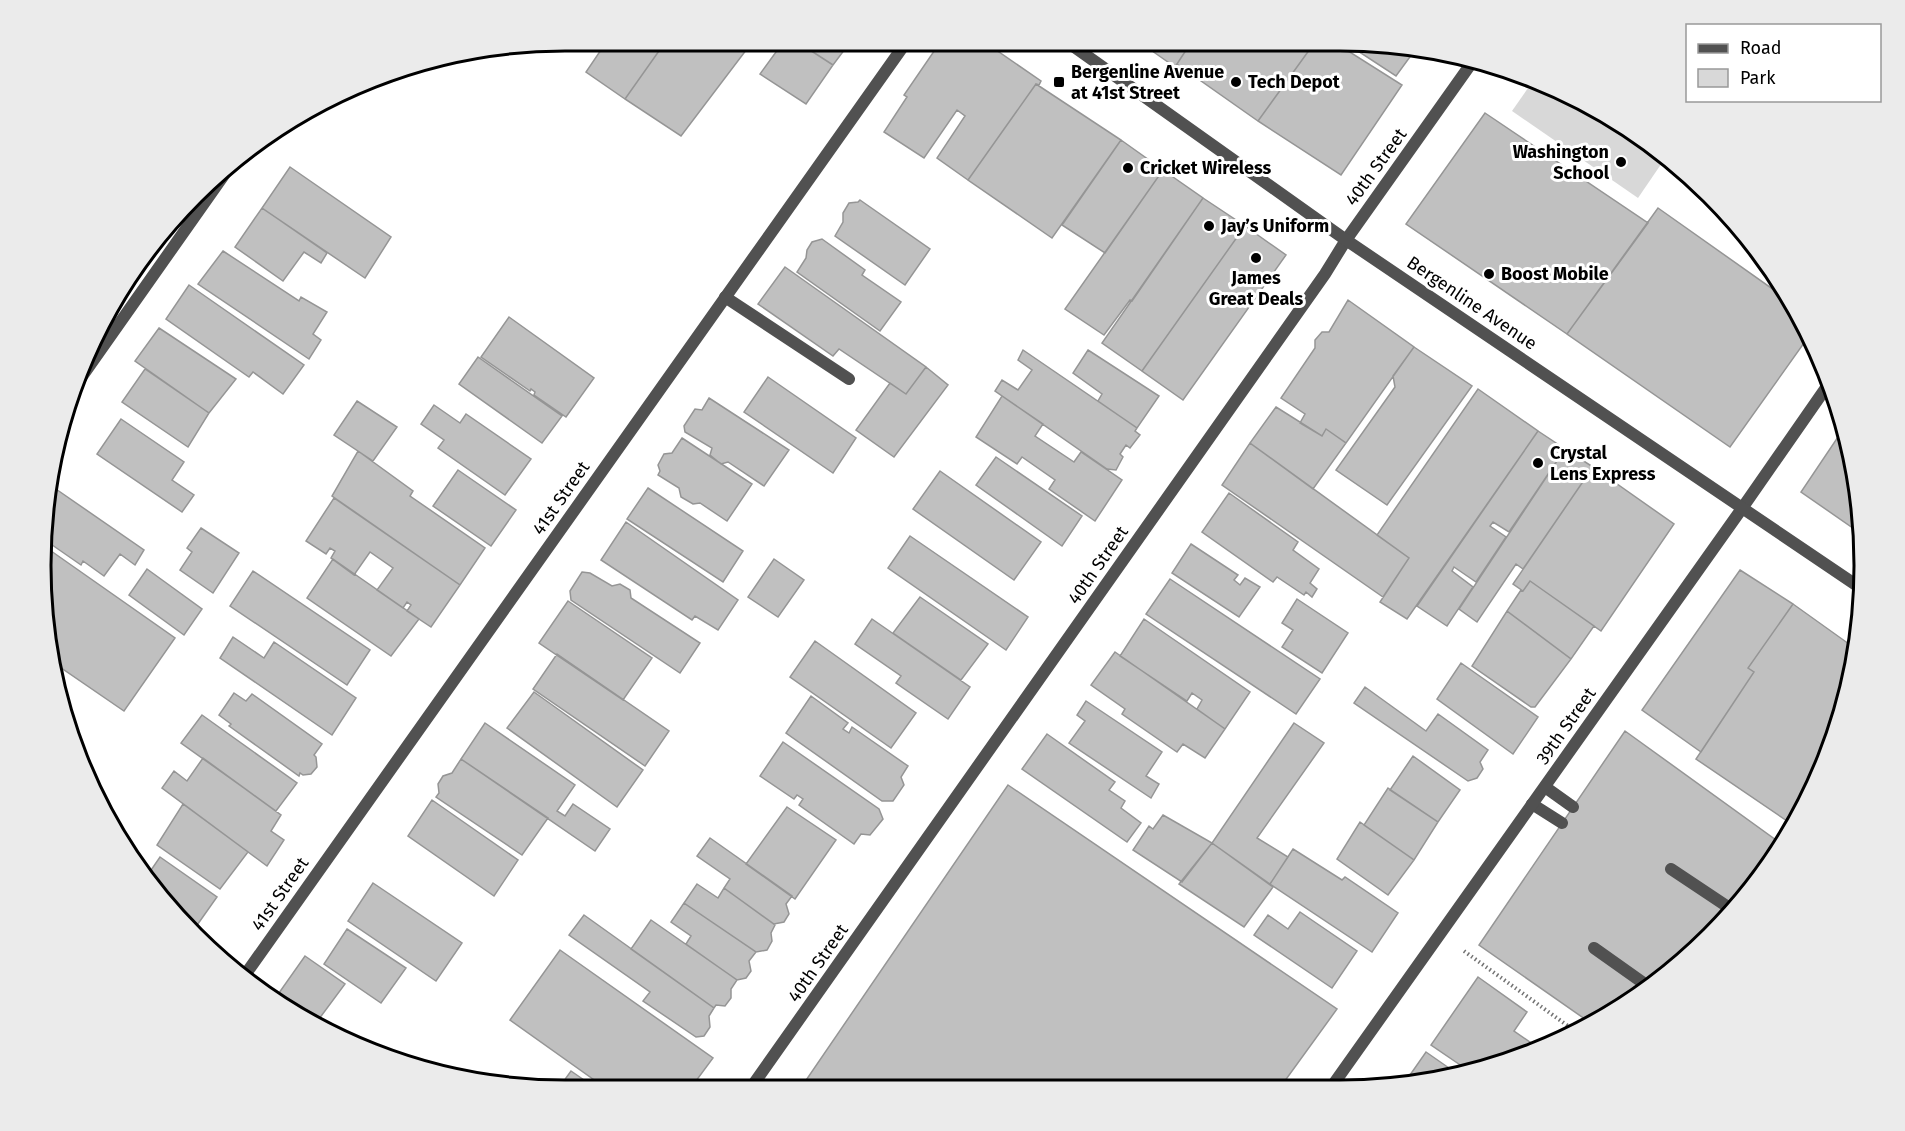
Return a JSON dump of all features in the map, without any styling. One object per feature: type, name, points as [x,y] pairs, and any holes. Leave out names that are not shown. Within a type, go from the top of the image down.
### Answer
[{"type":"street","name":"41st Street","points":[[248,971],[900,51]]},
{"type":"street","name":"Bergenline Avenue","points":[[1080,51],[1346,240],[1853,583]]},
{"type":"street","name":"40th Street","points":[[756,1080],[1469,68]]},
{"type":"street","points":[[95,358],[211,193]]},
{"type":"street","points":[[725,297],[849,379]]},
{"type":"street","name":"39th Street","points":[[1336,1080],[1824,391]]},
{"type":"street","points":[[1545,787],[1573,807]]},
{"type":"street","points":[[1532,804],[1562,824]]},
{"type":"street","points":[[1671,869],[1726,905]]},
{"type":"street","points":[[1594,948],[1642,982]]},
{"type":"path","points":[[1463,950],[1568,1026]]},
{"type":"green space","points":[[1529,87],[1597,120],[1661,164],[1638,198],[1512,111]]},
{"type":"building","points":[[600,51],[659,51],[625,99],[586,72]]},
{"type":"building","points":[[659,51],[745,51],[681,136],[625,99]]},
{"type":"building","points":[[777,51],[811,51],[833,65],[806,104],[760,74]]},
{"type":"building","points":[[811,51],[844,51],[833,65]]},
{"type":"building","points":[[934,51],[998,51],[1041,81],[1039,85],[1036,84],[968,180],[937,158],[965,116],[957,110],[924,158],[884,132],[907,97],[904,95]]},
{"type":"building","points":[[1152,51],[1185,51],[1175,67]]},
{"type":"building","points":[[1185,51],[1309,51],[1258,121],[1177,64]]},
{"type":"building","points":[[1309,51],[1349,51],[1402,85],[1341,175],[1258,121]]},
{"type":"building","points":[[1359,52],[1411,56],[1396,76]]},
{"type":"building","points":[[1036,84],[1121,140],[1052,238],[968,180]]},
{"type":"building","points":[[1485,113],[1648,223],[1567,334],[1406,224]]},
{"type":"building","points":[[1121,140],[1163,170],[1105,253],[1062,225]]},
{"type":"building","points":[[290,167],[391,237],[365,278],[262,208]]},
{"type":"building","points":[[1163,170],[1203,198],[1132,301],[1130,300],[1104,335],[1065,309]]},
{"type":"building","points":[[1203,198],[1245,226],[1142,371],[1102,343]]},
{"type":"building","points":[[860,200],[930,249],[905,285],[835,236],[843,222],[843,213],[849,203]]},
{"type":"building","points":[[262,208],[327,253],[321,263],[304,252],[283,281],[235,247]]},
{"type":"building","points":[[1658,208],[1773,289],[1804,344],[1730,447],[1567,334]]},
{"type":"building","points":[[1245,226],[1286,255],[1183,400],[1142,371]]},
{"type":"building","points":[[822,239],[865,270],[862,275],[901,302],[880,331],[797,272],[812,242]]},
{"type":"building","points":[[223,251],[299,301],[301,297],[327,312],[313,334],[321,340],[309,359],[198,284]]},
{"type":"building","points":[[785,267],[926,367],[906,394],[839,349],[833,356],[758,304]]},
{"type":"building","points":[[189,285],[304,365],[283,394],[253,372],[249,377],[166,319]]},
{"type":"building","points":[[1348,300],[1414,347],[1346,443],[1326,429],[1322,436],[1300,423],[1305,414],[1281,398],[1315,348],[1315,340],[1322,332],[1329,332]]},
{"type":"building","points":[[509,317],[594,378],[566,417],[534,395],[535,392],[531,389],[530,391],[481,357]]},
{"type":"building","points":[[159,328],[236,379],[209,413],[135,361]]},
{"type":"building","points":[[1414,347],[1472,386],[1387,505],[1336,470],[1395,387],[1393,376]]},
{"type":"building","points":[[1023,350],[1137,428],[1135,431],[1140,435],[1130,448],[1126,445],[1120,454],[1123,457],[1116,470],[1107,469],[995,391],[1002,380],[1018,390],[1032,370],[1018,360]]},
{"type":"building","points":[[1088,350],[1159,396],[1137,428],[1098,401],[1102,394],[1073,373]]},
{"type":"building","points":[[478,357],[562,416],[542,443],[459,384]]},
{"type":"building","points":[[926,367],[948,385],[894,457],[856,430],[890,383],[906,394]]},
{"type":"building","points":[[145,369],[209,413],[188,447],[122,402]]},
{"type":"building","points":[[768,377],[856,438],[833,473],[744,412]]},
{"type":"building","points":[[1478,389],[1538,431],[1407,619],[1380,602],[1409,558],[1377,535]]},
{"type":"building","points":[[1002,396],[1043,424],[1035,436],[1074,462],[1081,452],[1122,480],[1095,521],[1049,489],[1055,480],[1022,457],[1017,464],[976,437]]},
{"type":"building","points":[[709,398],[789,450],[764,486],[728,462],[721,464],[710,455],[712,448],[685,432],[684,426],[695,409],[702,410]]},
{"type":"building","points":[[357,401],[397,427],[373,461],[334,435]]},
{"type":"building","points":[[434,405],[460,423],[466,414],[531,459],[505,495],[438,448],[444,440],[421,424]]},
{"type":"building","points":[[1276,407],[1322,436],[1326,429],[1346,443],[1313,489],[1250,443]]},
{"type":"building","points":[[121,419],[184,462],[172,480],[194,495],[182,512],[97,454]]},
{"type":"building","points":[[1538,431],[1565,449],[1509,532],[1493,522],[1490,526],[1506,537],[1476,582],[1454,567],[1452,571],[1473,587],[1447,626],[1417,606]]},
{"type":"building","points":[[682,438],[752,484],[727,521],[700,503],[693,504],[681,497],[679,488],[658,475],[660,471],[658,465],[664,454],[672,453]]},
{"type":"building","points":[[1837,438],[1850,498],[1853,528],[1801,492]]},
{"type":"building","points":[[1250,443],[1409,558],[1383,597],[1222,485]]},
{"type":"building","points":[[1565,449],[1593,467],[1523,569],[1516,564],[1477,622],[1459,609]]},
{"type":"building","points":[[358,451],[413,491],[410,496],[485,548],[460,585],[332,496]]},
{"type":"building","points":[[996,457],[1082,516],[1062,546],[976,485]]},
{"type":"building","points":[[1593,467],[1674,524],[1601,631],[1530,581],[1523,591],[1513,584]]},
{"type":"building","points":[[458,470],[516,510],[491,546],[433,506]]},
{"type":"building","points":[[940,471],[1041,542],[1014,580],[913,509]]},
{"type":"building","points":[[648,488],[743,551],[723,582],[627,519]]},
{"type":"building","points":[[57,489],[144,550],[135,565],[120,554],[104,576],[83,561],[81,565],[52,545]]},
{"type":"building","points":[[1229,493],[1298,542],[1293,550],[1319,569],[1310,583],[1317,589],[1312,597],[1306,592],[1304,595],[1277,577],[1273,582],[1202,532]]},
{"type":"building","points":[[334,498],[460,585],[431,627],[407,611],[411,605],[407,602],[403,608],[377,590],[393,568],[370,552],[354,575],[331,558],[335,551],[330,548],[326,554],[306,541]]},
{"type":"building","points":[[626,522],[738,600],[718,630],[695,616],[692,620],[601,560]]},
{"type":"building","points":[[201,528],[239,553],[213,593],[180,570],[192,552],[187,548]]},
{"type":"building","points":[[910,536],[1028,617],[1006,650],[888,568]]},
{"type":"building","points":[[1191,544],[1238,575],[1234,580],[1240,585],[1245,578],[1260,587],[1239,617],[1172,573]]},
{"type":"building","points":[[51,551],[175,638],[124,711],[62,668],[52,599]]},
{"type":"building","points":[[333,559],[419,619],[391,656],[307,598]]},
{"type":"building","points":[[774,559],[804,580],[778,617],[748,597]]},
{"type":"building","points":[[147,569],[202,609],[184,635],[129,595]]},
{"type":"building","points":[[1740,570],[1793,604],[1748,668],[1754,672],[1701,752],[1642,710]]},
{"type":"building","points":[[253,571],[370,650],[347,685],[230,606]]},
{"type":"building","points":[[582,572],[590,573],[612,586],[620,584],[630,590],[631,598],[700,643],[680,673],[571,600],[570,591]]},
{"type":"building","points":[[1170,579],[1320,679],[1296,714],[1146,614]]},
{"type":"building","points":[[1530,581],[1594,626],[1571,659],[1507,611]]},
{"type":"building","points":[[920,597],[988,644],[961,680],[893,633]]},
{"type":"building","points":[[1297,599],[1348,633],[1322,673],[1282,647],[1293,630],[1282,623]]},
{"type":"building","points":[[568,601],[652,658],[623,700],[539,643]]},
{"type":"building","points":[[1793,604],[1848,643],[1827,731],[1801,793],[1786,820],[1696,759],[1754,672],[1748,668]]},
{"type":"building","points":[[1507,611],[1571,659],[1535,707],[1531,707],[1472,666]]},
{"type":"building","points":[[872,619],[970,687],[948,719],[896,683],[901,676],[855,644]]},
{"type":"building","points":[[1144,619],[1250,692],[1225,729],[1197,709],[1202,700],[1192,693],[1187,701],[1120,656]]},
{"type":"building","points":[[233,637],[264,658],[274,642],[356,698],[332,735],[220,658]]},
{"type":"building","points":[[815,641],[916,713],[891,748],[790,677]]},
{"type":"building","points":[[1115,652],[1225,729],[1205,758],[1183,744],[1177,752],[1122,714],[1125,709],[1091,685]]},
{"type":"building","points":[[557,654],[669,731],[645,766],[533,689]]},
{"type":"building","points":[[1461,663],[1538,717],[1513,754],[1437,699]]},
{"type":"building","points":[[1365,687],[1426,731],[1438,714],[1488,750],[1480,762],[1483,769],[1477,778],[1468,781],[1354,703]]},
{"type":"building","points":[[534,692],[643,770],[617,807],[507,728]]},
{"type":"building","points":[[234,693],[246,701],[252,694],[322,744],[314,755],[317,767],[311,774],[300,773],[299,776],[229,726],[231,724],[219,715]]},
{"type":"building","points":[[811,696],[848,723],[843,729],[849,733],[852,727],[908,766],[901,777],[904,785],[893,801],[882,801],[786,733]]},
{"type":"building","points":[[1086,701],[1162,752],[1146,776],[1159,784],[1151,798],[1069,743],[1085,721],[1077,715]]},
{"type":"building","points":[[202,715],[297,783],[276,811],[181,743]]},
{"type":"building","points":[[485,723],[575,785],[557,811],[565,816],[573,804],[610,829],[595,851],[461,759]]},
{"type":"building","points":[[1294,723],[1324,743],[1257,838],[1288,857],[1270,884],[1212,843]]},
{"type":"building","points":[[1625,731],[1775,839],[1748,879],[1726,905],[1679,952],[1653,974],[1584,1018],[1479,945]]},
{"type":"building","points":[[1047,734],[1115,782],[1109,790],[1125,801],[1121,808],[1141,823],[1127,842],[1022,769]]},
{"type":"building","points":[[783,742],[879,809],[883,819],[870,835],[861,834],[854,844],[799,805],[803,799],[797,795],[794,799],[760,776]]},
{"type":"building","points":[[1413,756],[1460,790],[1438,822],[1390,790]]},
{"type":"building","points":[[203,758],[281,815],[271,831],[284,840],[267,866],[162,788],[174,771],[187,781]]},
{"type":"building","points":[[461,759],[548,818],[522,855],[436,797],[439,793],[438,784],[443,776],[452,773]]},
{"type":"building","points":[[1008,785],[1337,1009],[1286,1080],[806,1080]]},
{"type":"building","points":[[1388,788],[1438,822],[1414,860],[1364,825]]},
{"type":"building","points":[[432,800],[518,860],[494,896],[408,836]]},
{"type":"building","points":[[183,804],[248,852],[220,889],[157,845]]},
{"type":"building","points":[[787,807],[836,840],[795,899],[746,864]]},
{"type":"building","points":[[1163,815],[1212,843],[1182,882],[1133,850],[1149,826],[1153,829]]},
{"type":"building","points":[[1360,822],[1414,860],[1388,895],[1337,859]]},
{"type":"building","points":[[710,838],[792,896],[786,904],[789,914],[784,922],[774,924],[724,888],[730,879],[697,856]]},
{"type":"building","points":[[1212,843],[1273,887],[1244,927],[1179,884]]},
{"type":"building","points":[[1293,849],[1342,880],[1345,877],[1398,913],[1372,952],[1270,884]]},
{"type":"building","points":[[160,857],[217,897],[198,924],[179,905],[151,870]]},
{"type":"building","points":[[373,883],[462,943],[436,981],[348,921]]},
{"type":"building","points":[[697,884],[718,898],[724,888],[775,925],[771,933],[772,941],[767,950],[756,952],[684,903]]},
{"type":"building","points":[[684,903],[756,952],[749,961],[751,971],[746,978],[737,980],[686,944],[691,936],[671,922]]},
{"type":"building","points":[[1300,912],[1357,951],[1332,988],[1254,935],[1268,915],[1288,929]]},
{"type":"building","points":[[584,915],[714,1008],[709,1016],[710,1027],[704,1036],[696,1037],[643,1001],[650,992],[569,935]]},
{"type":"building","points":[[651,920],[737,980],[731,989],[731,998],[725,1006],[716,1005],[714,1008],[631,949]]},
{"type":"building","points":[[347,929],[406,968],[381,1003],[324,964]]},
{"type":"building","points":[[560,950],[713,1058],[697,1080],[594,1080],[510,1020]]},
{"type":"building","points":[[305,956],[345,984],[320,1017],[279,993]]},
{"type":"building","points":[[1478,977],[1527,1012],[1514,1031],[1531,1043],[1505,1053],[1460,1065],[1431,1045]]},
{"type":"building","points":[[1426,1052],[1449,1068],[1440,1070],[1410,1076]]},
{"type":"building","points":[[571,1071],[584,1080],[566,1080]]},
{"type":"place","name":"Bergenline Avenue at 41st Street","points":[[1059,82]]},
{"type":"place","name":"Tech Depot","points":[[1236,82]]},
{"type":"place","name":"Washington School","points":[[1621,162]]},
{"type":"place","name":"Cricket Wireless","points":[[1128,168]]},
{"type":"place","name":"Jay’s Uniform","points":[[1209,226]]},
{"type":"place","name":"James Great Deals","points":[[1256,258]]},
{"type":"place","name":"Boost Mobile","points":[[1489,274]]},
{"type":"place","name":"Crystal Lens Express","points":[[1538,463]]}]
